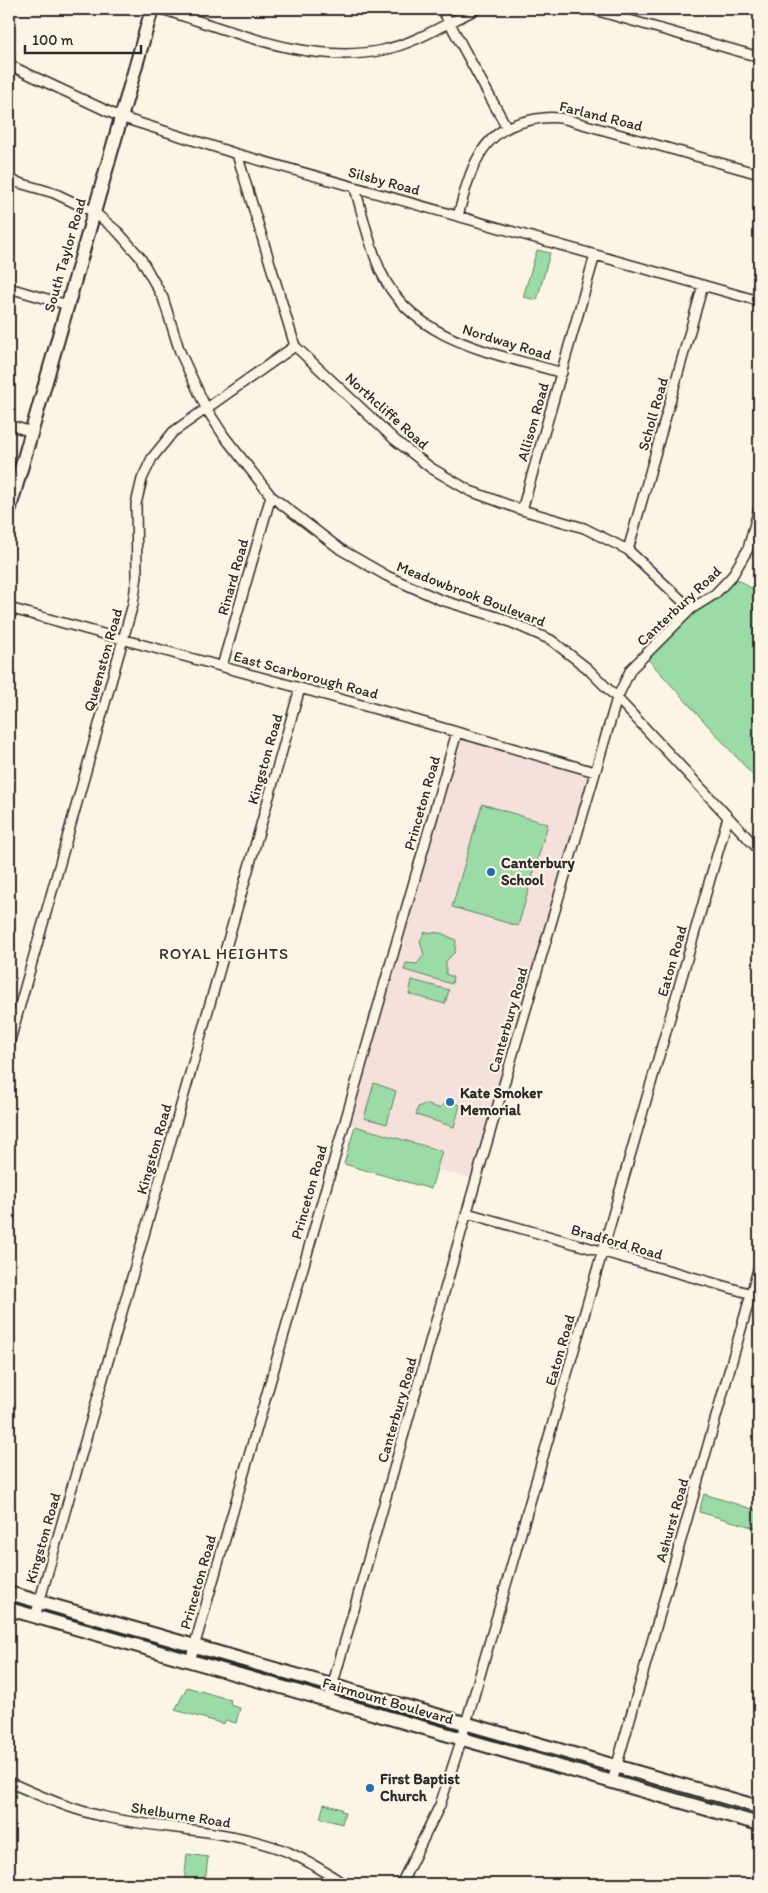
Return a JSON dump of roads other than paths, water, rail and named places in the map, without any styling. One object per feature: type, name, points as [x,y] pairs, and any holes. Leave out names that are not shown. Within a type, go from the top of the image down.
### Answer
[{"type":"main road","name":"South Taylor Road","points":[[9,511],[152,9]]},
{"type":"main road","name":"Fairmount Boulevard","points":[[9,1593],[759,1807]]},
{"type":"main road","name":"Fairmount Boulevard","points":[[9,1609],[759,1824]]},
{"type":"main road","points":[[296,1691],[298,1675]]},
{"type":"street","points":[[161,9],[290,48],[326,55],[356,54],[385,50],[420,38],[477,9]]},
{"type":"street","points":[[442,9],[507,128]]},
{"type":"street","points":[[591,9],[759,57]]},
{"type":"street","name":"Silsby Road","points":[[9,65],[120,117],[237,154],[759,301]]},
{"type":"street","name":"Farland Road","points":[[458,216],[474,164],[488,143],[507,128],[534,119],[561,118],[759,174]]},
{"type":"street","name":"Northcliffe Road","points":[[237,154],[295,346],[394,440],[431,468],[470,491],[522,510],[584,528],[628,550],[691,609]]},
{"type":"street","name":"Meadowbrook Boulevard","points":[[9,180],[54,193],[94,212],[129,243],[152,276],[163,298],[180,352],[206,408],[224,436],[271,496],[340,549],[387,576],[441,600],[500,618],[551,640],[587,668],[617,698],[759,850]]},
{"type":"street","name":"Nordway Road","points":[[355,188],[371,247],[382,274],[410,312],[429,327],[457,342],[562,373]]},
{"type":"street","name":"Allison Road","points":[[522,510],[595,255]]},
{"type":"street","name":"Scholl Road","points":[[628,550],[703,285]]},
{"type":"street","points":[[9,288],[68,305]]},
{"type":"street","name":"Queenston Road","points":[[9,1044],[133,604],[137,576],[136,504],[142,479],[152,458],[172,432],[295,346]]},
{"type":"street","points":[[9,425],[32,432]]},
{"type":"street","name":"Rinard Road","points":[[222,666],[271,496]]},
{"type":"street","name":"Canterbury Road","points":[[328,1700],[617,698],[631,669],[691,609],[715,594],[732,576],[748,549],[759,508]]},
{"type":"street","name":"East Scarborough Road","points":[[9,608],[123,638],[595,772]]},
{"type":"street","name":"Kingston Road","points":[[35,1617],[300,688]]},
{"type":"street","name":"Princeton Road","points":[[190,1661],[457,732]]},
{"type":"street","name":"Eaton Road","points":[[401,1884],[440,1805],[467,1724],[728,817]]},
{"type":"street","name":"Bradford Road","points":[[467,1213],[755,1295]]},
{"type":"street","name":"Ashurst Road","points":[[612,1782],[755,1295],[759,1266]]},
{"type":"street","name":"Shelburne Road","points":[[9,1782],[67,1806],[103,1817],[222,1835],[268,1845],[319,1868],[344,1884]]},
{"type":"place","name":"Canterbury School","points":[[491,872]]},
{"type":"place","name":"Kate Smoker Memorial","points":[[450,1102]]},
{"type":"place","name":"First Baptist Church","points":[[370,1788]]},
{"type":"district","name":"ROYAL HEIGHTS","points":[[224,953]]}]
